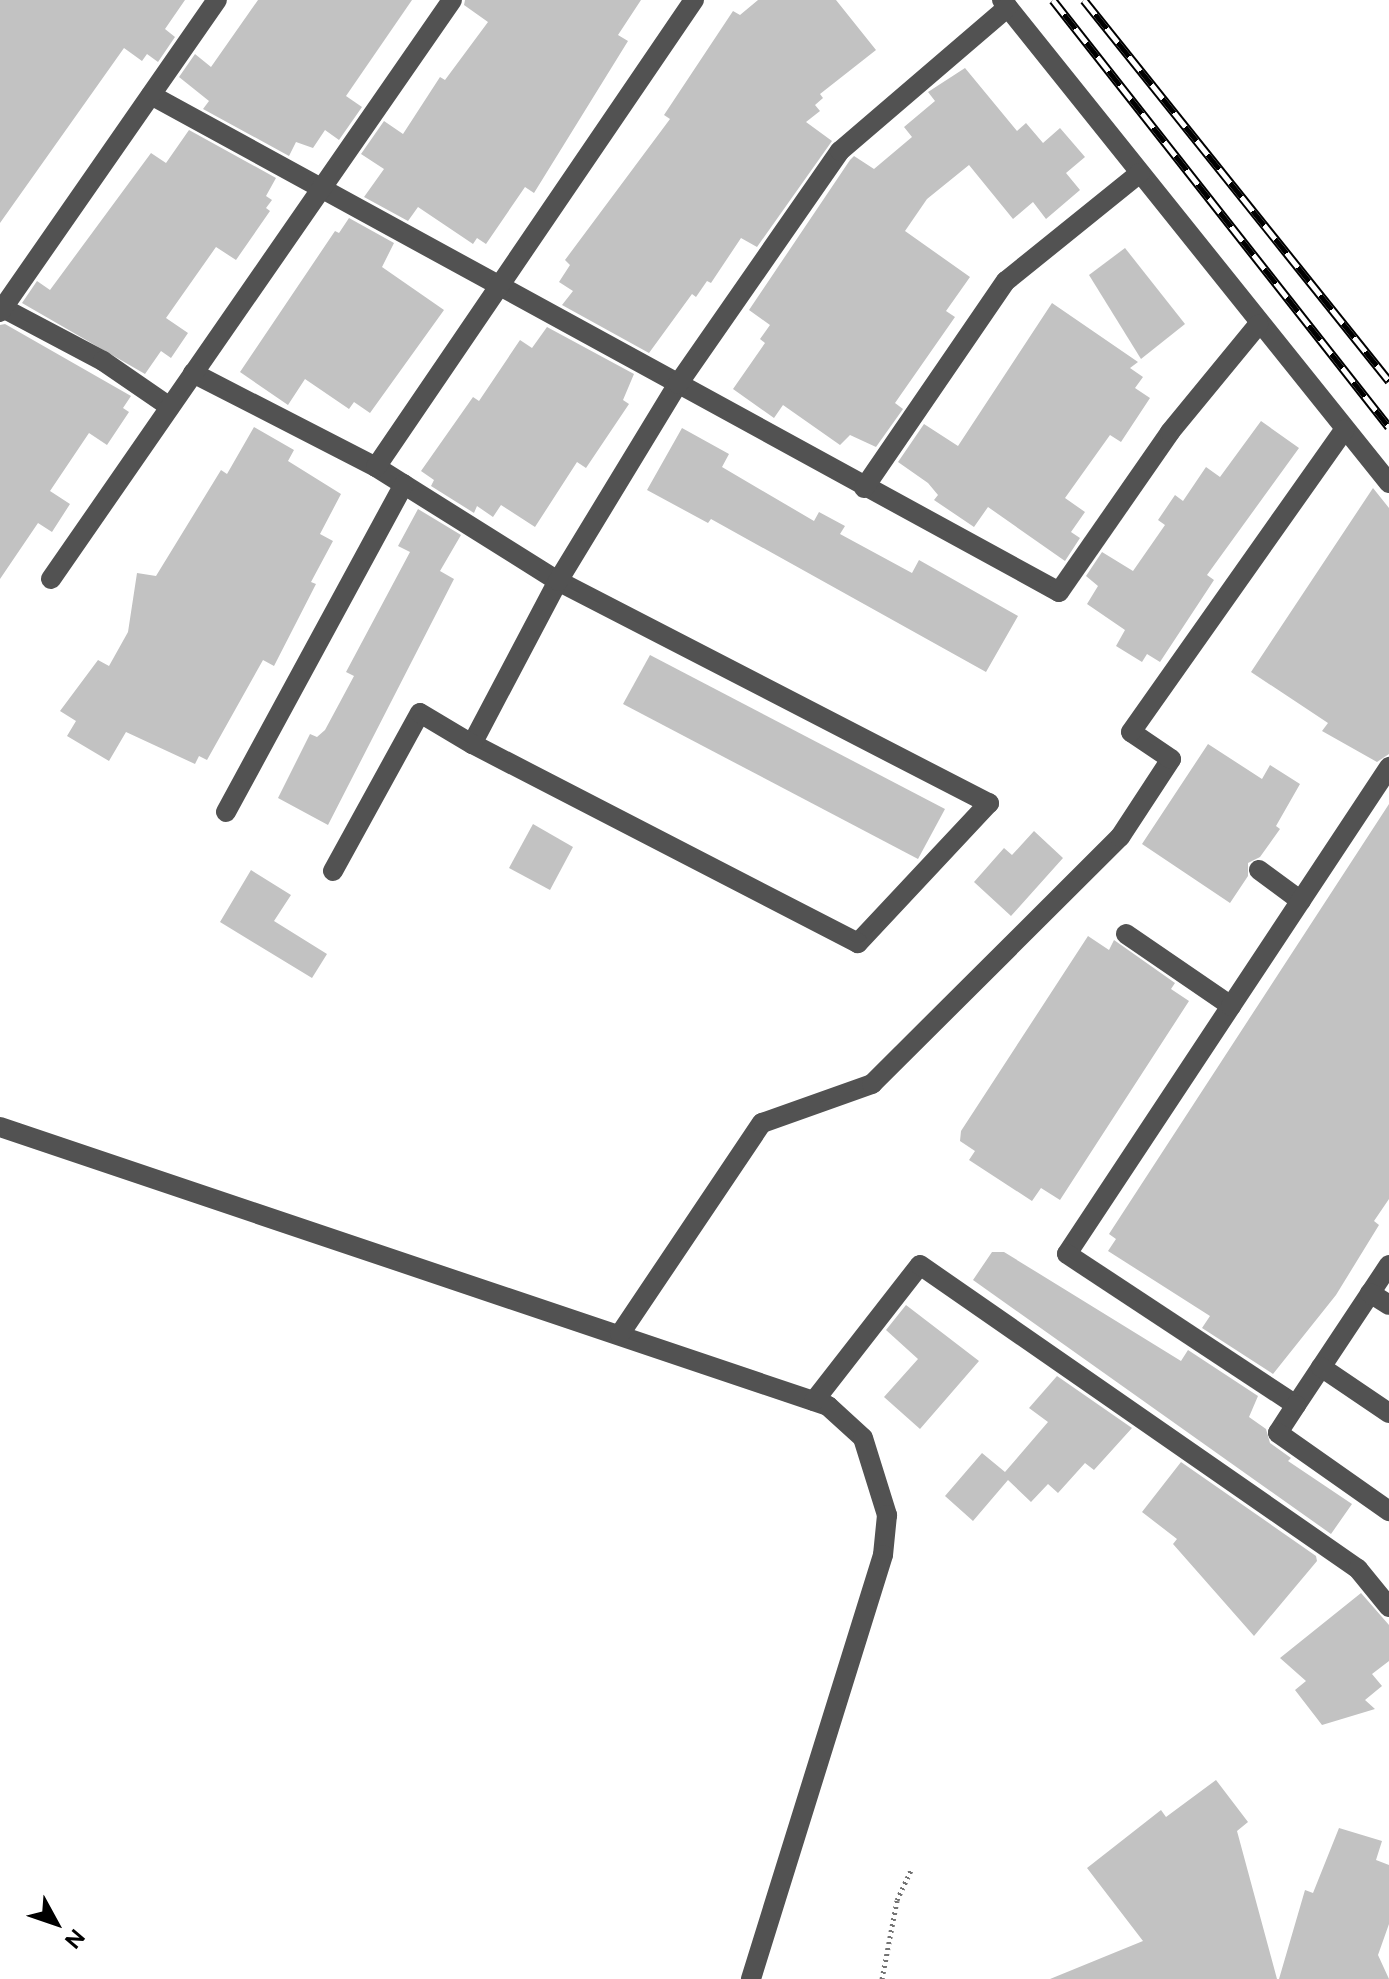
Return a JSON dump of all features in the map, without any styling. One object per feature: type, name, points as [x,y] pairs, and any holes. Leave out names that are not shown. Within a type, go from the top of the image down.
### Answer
[{"type":"street","points":[[170,407],[103,361],[2,310],[217,0]]},
{"type":"street","points":[[51,579],[452,0]]},
{"type":"street","points":[[376,467],[694,0]]},
{"type":"street","points":[[472,744],[558,581],[678,384],[840,151],[1005,4],[1258,325],[1389,483]]},
{"type":"street","points":[[151,95],[1059,592],[1170,432],[1258,325]]},
{"type":"street","points":[[864,488],[1006,281],[1140,173]]},
{"type":"street","points":[[193,373],[376,467],[558,581],[989,803],[858,943],[472,744],[420,713],[333,871]]},
{"type":"street","points":[[620,1334],[762,1123],[872,1084],[1120,837],[1171,759],[1131,732],[1344,430]]},
{"type":"street","points":[[226,812],[404,484]]},
{"type":"street","points":[[1296,1405],[1067,1254],[1389,767]]},
{"type":"street","points":[[1259,870],[1301,901]]},
{"type":"street","points":[[1126,934],[1231,1006]]},
{"type":"street","points":[[0,1127],[828,1406],[863,1438],[887,1515],[883,1555],[751,1979]]},
{"type":"street","points":[[814,1401],[920,1265],[1358,1569],[1389,1607]]},
{"type":"street","points":[[1389,1265],[1278,1433],[1389,1511]]},
{"type":"street","points":[[1370,1293],[1389,1305]]},
{"type":"street","points":[[1321,1367],[1389,1413]]},
{"type":"path","points":[[882,1979],[897,1900],[911,1870]]},
{"type":"building","points":[[0,0],[185,0],[165,29],[175,37],[158,62],[147,54],[142,61],[124,48],[0,223]]},
{"type":"building","points":[[258,0],[412,0],[346,96],[362,107],[339,140],[325,130],[313,148],[296,142],[289,156],[203,109],[209,101],[179,77],[195,54],[211,67]]},
{"type":"building","points":[[465,0],[641,0],[618,35],[628,41],[534,193],[525,187],[486,244],[477,238],[473,244],[418,207],[408,221],[364,197],[384,169],[361,154],[384,121],[403,134],[440,77],[445,80],[488,22],[464,5]]},
{"type":"building","points":[[758,0],[836,0],[876,50],[820,94],[823,98],[815,105],[820,111],[806,122],[832,141],[757,247],[741,238],[711,283],[707,281],[696,297],[692,294],[649,353],[562,305],[573,291],[559,282],[570,265],[565,260],[670,119],[664,115],[733,11],[740,15]]},
{"type":"building","points":[[965,68],[1017,131],[1026,123],[1043,143],[1060,128],[1085,157],[1066,173],[1080,190],[1046,219],[1033,202],[1013,219],[969,165],[927,199],[905,231],[970,277],[946,311],[955,317],[895,403],[903,409],[876,447],[850,435],[840,445],[783,405],[774,418],[733,389],[765,343],[760,339],[770,325],[749,310],[850,160],[854,156],[874,169],[912,137],[904,127],[935,101],[928,92]]},
{"type":"building","points":[[189,130],[276,178],[266,196],[272,200],[266,208],[270,211],[236,260],[216,247],[166,318],[188,333],[171,358],[161,351],[145,374],[22,303],[37,281],[50,290],[151,153],[166,163]]},
{"type":"building","points":[[349,218],[394,243],[382,267],[444,310],[370,413],[354,402],[349,409],[305,379],[288,405],[240,372],[335,231],[339,233]]},
{"type":"building","points":[[1125,248],[1185,324],[1141,359],[1089,275]]},
{"type":"building","points":[[1052,303],[1138,362],[1130,368],[1143,377],[1135,388],[1150,398],[1121,442],[1110,435],[1065,498],[1085,512],[1071,532],[1080,538],[1065,561],[988,507],[974,527],[934,500],[938,495],[928,483],[898,462],[924,424],[958,446]]},
{"type":"building","points":[[5,324],[131,396],[123,408],[129,412],[107,445],[89,433],[50,491],[70,504],[52,532],[38,523],[0,579],[0,325]]},
{"type":"building","points":[[547,327],[634,374],[623,400],[629,404],[586,468],[577,462],[535,527],[501,505],[493,517],[477,506],[474,513],[431,486],[434,480],[421,471],[473,397],[479,401],[520,340],[532,348]]},
{"type":"building","points":[[1261,421],[1299,448],[1207,575],[1214,580],[1160,662],[1147,654],[1142,662],[1116,646],[1125,630],[1087,604],[1098,586],[1086,576],[1102,552],[1133,571],[1165,525],[1158,520],[1175,495],[1183,501],[1206,467],[1220,477]]},
{"type":"building","points":[[254,427],[294,450],[288,461],[341,494],[320,534],[333,541],[311,582],[316,584],[274,666],[263,660],[207,760],[199,756],[195,764],[126,732],[109,761],[67,736],[76,721],[60,711],[98,660],[109,666],[128,632],[137,573],[156,576],[221,470],[227,474]]},
{"type":"building","points":[[682,428],[729,454],[722,467],[814,521],[819,512],[845,526],[840,534],[912,573],[919,560],[1018,616],[986,672],[711,519],[708,523],[647,490]]},
{"type":"building","points":[[1373,488],[1389,508],[1389,754],[1377,762],[1322,731],[1328,723],[1251,672]]},
{"type":"building","points":[[418,509],[461,535],[440,571],[454,579],[328,825],[278,798],[310,734],[317,737],[325,730],[354,676],[346,672],[410,552],[398,546]]},
{"type":"building","points":[[650,655],[945,809],[918,859],[623,704]]},
{"type":"building","points":[[1208,744],[1262,779],[1270,765],[1300,784],[1276,826],[1280,829],[1260,857],[1248,863],[1248,876],[1230,903],[1142,844]]},
{"type":"building","points":[[1389,804],[1389,1199],[1374,1221],[1379,1225],[1336,1295],[1273,1374],[1202,1328],[1210,1316],[1108,1251],[1116,1239],[1109,1234]]},
{"type":"building","points":[[533,824],[573,847],[550,890],[509,868]]},
{"type":"building","points":[[1034,831],[1063,858],[1011,916],[974,882],[1004,848],[1012,855]]},
{"type":"building","points":[[251,870],[291,895],[274,921],[327,954],[312,978],[220,922]]},
{"type":"building","points":[[1088,936],[1109,950],[1114,940],[1175,983],[1171,989],[1189,1001],[1060,1200],[1041,1188],[1032,1201],[969,1160],[975,1151],[960,1141],[961,1131]]},
{"type":"building","points":[[992,1252],[1004,1252],[1181,1361],[1188,1350],[1258,1396],[1249,1417],[1266,1429],[1270,1443],[1291,1458],[1288,1461],[1352,1504],[1331,1534],[973,1280]]},
{"type":"building","points":[[906,1305],[979,1361],[920,1429],[884,1397],[918,1359],[886,1330]]},
{"type":"building","points":[[1057,1376],[1132,1428],[1094,1470],[1085,1463],[1058,1493],[1048,1484],[1031,1502],[1008,1480],[973,1521],[945,1496],[982,1453],[1005,1472],[1048,1422],[1029,1408]]},
{"type":"building","points":[[1181,1462],[1316,1556],[1317,1561],[1254,1636],[1173,1544],[1177,1539],[1142,1512]]},
{"type":"building","points":[[1361,1593],[1389,1625],[1389,1661],[1372,1674],[1382,1686],[1365,1700],[1375,1709],[1322,1725],[1295,1690],[1306,1681],[1280,1658]]},
{"type":"building","points":[[1216,1780],[1248,1822],[1237,1831],[1277,1979],[1050,1979],[1143,1941],[1087,1868],[1161,1810],[1166,1817]]},
{"type":"building","points":[[1339,1828],[1382,1841],[1376,1860],[1389,1865],[1389,1924],[1378,1955],[1389,1979],[1279,1979],[1305,1890],[1313,1893]]},
{"type":"railway","points":[[1053,0],[1389,427]]},
{"type":"railway","points":[[1084,0],[1389,381]]}]
